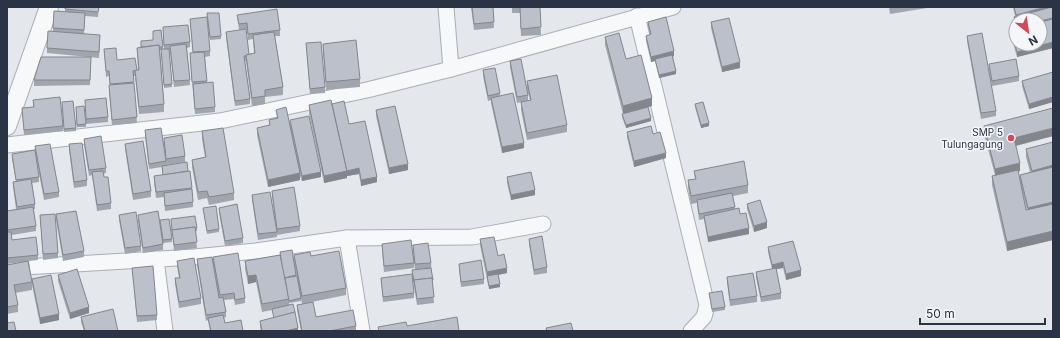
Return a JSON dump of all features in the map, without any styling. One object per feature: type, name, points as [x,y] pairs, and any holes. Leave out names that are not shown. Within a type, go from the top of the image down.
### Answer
[{"type":"street","points":[[7,126],[49,7]]},
{"type":"street","points":[[446,7],[451,69]]},
{"type":"street","points":[[7,145],[220,121],[367,90],[451,69],[673,7]]},
{"type":"street","points":[[637,16],[707,305],[704,318],[691,331]]},
{"type":"street","points":[[7,268],[256,251],[347,238],[472,237],[544,224]]},
{"type":"street","points":[[347,238],[362,331]]},
{"type":"street","points":[[156,259],[165,331]]},
{"type":"building","points":[[65,7],[99,7],[98,12],[65,9]]},
{"type":"building","points":[[472,7],[493,7],[494,22],[474,24]]},
{"type":"building","points":[[520,7],[540,7],[541,27],[521,29]]},
{"type":"building","points":[[1014,7],[1046,7],[1027,12],[1015,12]]},
{"type":"building","points":[[1052,7],[1053,18],[1048,19],[1048,12],[1033,12]]},
{"type":"building","points":[[277,9],[280,30],[248,34],[247,23],[239,24],[237,15]]},
{"type":"building","points":[[54,11],[85,13],[84,30],[53,28]]},
{"type":"building","points":[[207,13],[219,13],[221,36],[210,37]]},
{"type":"building","points":[[207,17],[210,51],[193,52],[190,19]]},
{"type":"building","points":[[666,17],[674,51],[651,57],[646,36],[651,34],[648,22]]},
{"type":"building","points":[[729,18],[740,62],[722,67],[711,22]]},
{"type":"building","points":[[1053,19],[1053,42],[1048,43],[1048,20]]},
{"type":"building","points":[[188,25],[190,42],[164,45],[163,27]]},
{"type":"building","points":[[246,29],[249,54],[244,56],[250,99],[235,101],[226,32]]},
{"type":"building","points":[[161,30],[163,47],[159,47],[159,45],[141,47],[141,41],[153,40],[153,31]]},
{"type":"building","points":[[48,31],[100,35],[99,52],[47,48]]},
{"type":"building","points":[[274,32],[283,87],[265,90],[265,96],[252,98],[246,55],[255,53],[253,35]]},
{"type":"building","points":[[619,33],[626,59],[641,55],[652,98],[623,106],[605,37]]},
{"type":"building","points":[[982,33],[996,111],[981,113],[967,36]]},
{"type":"building","points":[[356,40],[360,79],[326,82],[323,44]]},
{"type":"building","points":[[321,42],[325,87],[310,89],[306,43]]},
{"type":"building","points":[[186,44],[190,80],[174,81],[170,46]]},
{"type":"building","points":[[159,45],[164,104],[139,107],[135,70],[139,70],[137,48]]},
{"type":"building","points":[[116,48],[117,60],[135,58],[137,70],[133,71],[134,82],[110,84],[109,71],[106,71],[104,49]]},
{"type":"building","points":[[161,49],[169,49],[172,84],[164,85]]},
{"type":"building","points":[[204,52],[207,81],[192,82],[190,53]]},
{"type":"building","points":[[672,55],[676,71],[659,75],[655,59]]},
{"type":"building","points":[[41,57],[91,57],[90,80],[34,80]]},
{"type":"building","points":[[521,59],[528,95],[517,97],[510,61]]},
{"type":"building","points":[[1016,59],[1019,76],[992,81],[989,64]]},
{"type":"building","points":[[495,68],[500,93],[488,96],[483,70]]},
{"type":"building","points":[[1053,72],[1053,97],[1029,104],[1022,81]]},
{"type":"building","points":[[557,75],[567,125],[527,133],[521,102],[531,100],[527,81]]},
{"type":"building","points":[[213,82],[215,107],[195,109],[193,84]]},
{"type":"building","points":[[134,83],[137,117],[112,120],[109,85]]},
{"type":"building","points":[[513,93],[524,143],[502,147],[491,98]]},
{"type":"building","points":[[60,97],[63,126],[24,130],[22,108],[34,107],[33,100]]},
{"type":"building","points":[[106,98],[108,117],[86,119],[85,100]]},
{"type":"building","points":[[331,100],[347,171],[324,176],[309,105]]},
{"type":"building","points":[[73,101],[76,128],[64,129],[62,102]]},
{"type":"building","points":[[344,101],[349,124],[365,121],[377,177],[361,180],[359,168],[347,171],[332,104]]},
{"type":"building","points":[[703,102],[709,123],[701,125],[695,104]]},
{"type":"building","points":[[84,106],[86,124],[77,125],[76,107]]},
{"type":"building","points":[[395,106],[408,164],[389,168],[376,110]]},
{"type":"building","points":[[286,107],[300,173],[268,180],[257,128],[270,125],[269,120],[278,118],[276,110]]},
{"type":"building","points":[[648,107],[651,118],[626,125],[622,114]]},
{"type":"building","points":[[1053,108],[1053,128],[1014,138],[1020,163],[995,169],[984,126]]},
{"type":"building","points":[[309,116],[321,172],[302,176],[290,120]]},
{"type":"building","points":[[651,126],[653,134],[660,132],[666,153],[634,161],[627,132]]},
{"type":"building","points":[[161,128],[166,161],[149,164],[145,130]]},
{"type":"building","points":[[223,128],[234,193],[209,197],[207,191],[198,192],[192,160],[206,157],[202,131]]},
{"type":"building","points":[[182,135],[185,156],[166,159],[164,138]]},
{"type":"building","points":[[101,136],[106,168],[89,170],[84,139]]},
{"type":"building","points":[[143,141],[151,191],[133,194],[125,144]]},
{"type":"building","points":[[1053,142],[1053,165],[1032,171],[1026,149]]},
{"type":"building","points":[[82,143],[87,180],[74,182],[69,144]]},
{"type":"building","points":[[50,144],[59,192],[44,194],[35,146]]},
{"type":"building","points":[[35,150],[39,177],[16,180],[12,154]]},
{"type":"building","points":[[744,161],[748,185],[691,196],[688,180],[696,179],[694,171]]},
{"type":"building","points":[[187,162],[188,171],[163,175],[162,166]]},
{"type":"building","points":[[1053,167],[1053,202],[1028,208],[1020,175]]},
{"type":"building","points":[[1018,170],[1026,210],[1053,204],[1053,231],[1007,242],[992,176]]},
{"type":"building","points":[[103,171],[104,177],[108,177],[111,203],[97,205],[92,172]]},
{"type":"building","points":[[190,171],[192,188],[156,192],[154,176]]},
{"type":"building","points":[[531,172],[535,190],[511,195],[507,177]]},
{"type":"building","points":[[31,179],[35,204],[17,207],[13,182]]},
{"type":"building","points":[[294,187],[300,226],[277,229],[272,191]]},
{"type":"building","points":[[192,189],[193,202],[165,206],[164,193]]},
{"type":"building","points":[[270,192],[277,232],[258,234],[252,195]]},
{"type":"building","points":[[732,193],[735,207],[699,214],[697,200]]},
{"type":"building","points":[[760,200],[767,222],[754,226],[747,204]]},
{"type":"building","points":[[237,204],[243,238],[225,241],[219,208]]},
{"type":"building","points":[[216,206],[219,229],[207,231],[203,208]]},
{"type":"building","points":[[33,207],[36,226],[7,230],[7,211]]},
{"type":"building","points":[[739,208],[740,214],[746,213],[749,228],[708,237],[704,216]]},
{"type":"building","points":[[76,211],[84,251],[63,255],[56,214]]},
{"type":"building","points":[[158,211],[163,244],[143,248],[138,215]]},
{"type":"building","points":[[136,212],[141,246],[125,248],[119,215]]},
{"type":"building","points":[[55,214],[58,253],[43,254],[40,215]]},
{"type":"building","points":[[195,216],[197,228],[195,229],[195,227],[172,231],[171,219]]},
{"type":"building","points":[[169,219],[172,239],[163,240],[160,220]]},
{"type":"building","points":[[195,227],[197,242],[174,245],[172,230]]},
{"type":"building","points":[[7,232],[11,232],[12,240],[36,237],[38,255],[7,258]]},
{"type":"building","points":[[542,236],[547,267],[534,270],[529,239]]},
{"type":"building","points":[[494,237],[498,256],[504,254],[507,268],[487,272],[480,239]]},
{"type":"building","points":[[411,240],[414,263],[384,266],[382,244]]},
{"type":"building","points":[[793,241],[801,270],[786,274],[783,262],[772,265],[768,247]]},
{"type":"building","points":[[428,243],[431,263],[415,264],[413,245]]},
{"type":"building","points":[[292,250],[296,275],[284,278],[280,252]]},
{"type":"building","points":[[339,251],[346,288],[302,296],[294,255],[310,252],[311,256]]},
{"type":"building","points":[[238,253],[245,298],[235,300],[234,293],[220,295],[213,257]]},
{"type":"building","points":[[280,255],[289,299],[262,304],[256,275],[248,276],[245,261]]},
{"type":"building","points":[[212,257],[219,298],[223,297],[226,312],[206,315],[197,259]]},
{"type":"building","points":[[194,258],[201,298],[179,302],[175,278],[180,278],[177,261]]},
{"type":"building","points":[[481,260],[484,279],[461,282],[459,264]]},
{"type":"building","points":[[28,261],[32,282],[14,285],[18,305],[7,307],[7,265]]},
{"type":"building","points":[[153,266],[157,315],[137,316],[132,268]]},
{"type":"building","points":[[431,268],[433,280],[432,278],[414,280],[414,282],[412,270]]},
{"type":"building","points":[[776,268],[781,293],[761,297],[756,272]]},
{"type":"building","points":[[77,269],[89,307],[70,313],[58,275]]},
{"type":"building","points":[[753,273],[757,296],[730,300],[727,277]]},
{"type":"building","points":[[412,274],[414,293],[383,297],[381,278]]},
{"type":"building","points":[[498,274],[500,284],[489,286],[487,276]]},
{"type":"building","points":[[51,275],[59,314],[40,318],[32,279]]},
{"type":"building","points":[[297,276],[301,298],[289,301],[285,278]]},
{"type":"building","points":[[432,278],[434,297],[417,299],[414,280]]},
{"type":"building","points":[[722,291],[725,307],[712,309],[709,293]]},
{"type":"building","points":[[313,302],[316,317],[353,310],[356,326],[329,331],[302,331],[297,305]]},
{"type":"building","points":[[293,304],[295,312],[274,318],[272,309]]},
{"type":"building","points":[[113,309],[118,331],[85,331],[81,317]]},
{"type":"building","points":[[295,312],[298,328],[286,331],[262,331],[260,321]]},
{"type":"building","points":[[223,315],[225,323],[241,320],[243,331],[211,331],[208,318]]},
{"type":"building","points":[[457,317],[459,331],[379,331],[378,327],[406,322],[407,326]]},
{"type":"building","points":[[14,322],[16,331],[7,331],[7,323]]},
{"type":"building","points":[[571,323],[573,331],[547,331],[546,328]]},
{"type":"place","name":"SMP 5 Tulungagung","points":[[1011,138]]}]
